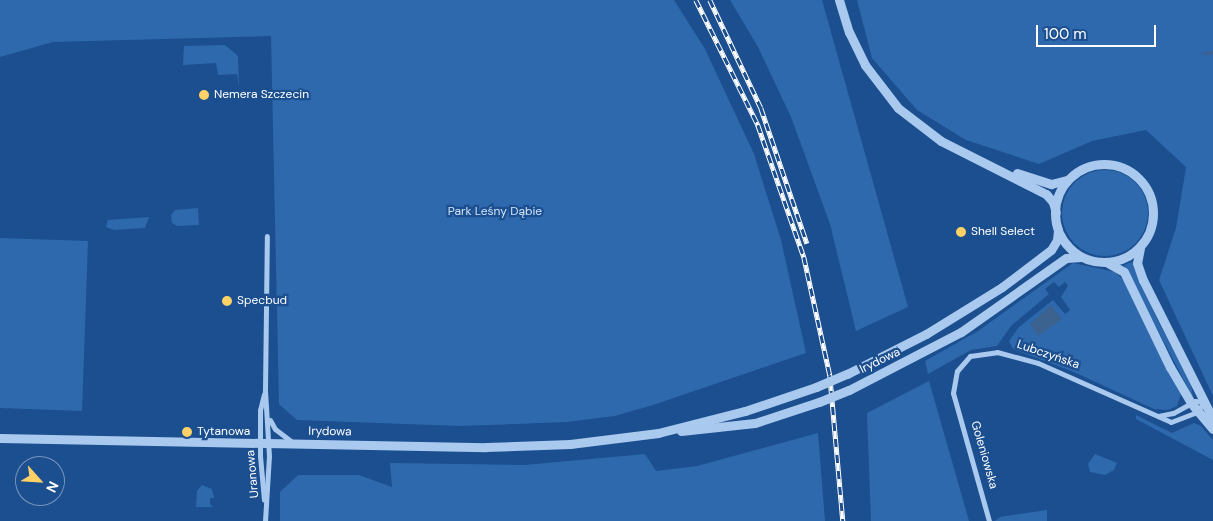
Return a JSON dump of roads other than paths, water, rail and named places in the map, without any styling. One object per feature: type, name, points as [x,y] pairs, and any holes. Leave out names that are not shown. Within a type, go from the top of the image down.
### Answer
[{"type":"street","points":[[839,0],[857,50],[888,97],[929,133],[1046,194],[1053,202],[1057,225],[1068,246],[1088,259],[1102,262],[1124,272],[1191,403],[1213,430]]},
{"type":"street","points":[[984,161],[1051,184],[1061,183],[1088,167],[1103,164],[1119,167],[1138,178],[1148,192],[1153,210],[1150,229],[1137,257],[1139,271],[1213,419]]},
{"type":"street","points":[[1056,213],[1059,196],[1069,178]]},
{"type":"street","name":"Irydowa","points":[[658,432],[745,411],[816,387],[847,374],[926,334],[1002,287],[1051,250],[1057,240],[1057,225]]},
{"type":"street","points":[[267,236],[265,390],[269,415],[275,428],[295,444]]},
{"type":"street","points":[[1102,262],[1125,258],[1143,242]]},
{"type":"street","name":"Irydowa","points":[[0,438],[295,444],[545,446],[658,432],[755,423],[849,390],[961,332],[1066,258],[1088,259]]},
{"type":"street","name":"Lubczyńska","points":[[954,396],[953,381],[961,364],[977,353],[997,352],[1072,376],[1175,423],[1198,412]]},
{"type":"street","points":[[264,443],[260,410],[265,390]]},
{"type":"street","name":"Goleniowska","points":[[954,396],[989,521]]},
{"type":"street","points":[[1158,416],[1173,413],[1191,403],[1204,402]]},
{"type":"street","points":[[1198,412],[1204,402]]},
{"type":"street","points":[[264,443],[269,415]]},
{"type":"street","name":"Uranowa","points":[[264,443],[262,490],[265,503]]},
{"type":"street","name":"Uranowa","points":[[264,443],[265,521]]},
{"type":"waterway","points":[[1204,53],[1213,52]]},
{"type":"railway","points":[[696,0],[758,125],[804,257],[830,375],[843,521]]},
{"type":"railway","points":[[710,0],[761,108],[807,243]]},
{"type":"place","name":"Nemera Szczecin","points":[[204,95]]},
{"type":"place","name":"Shell Select","points":[[961,232]]},
{"type":"place","name":"Specbud","points":[[227,301]]},
{"type":"place","name":"Tytanowa","points":[[187,432]]},
{"type":"park label","name":"Park Leśny Dąbie","points":[[495,212]]}]
